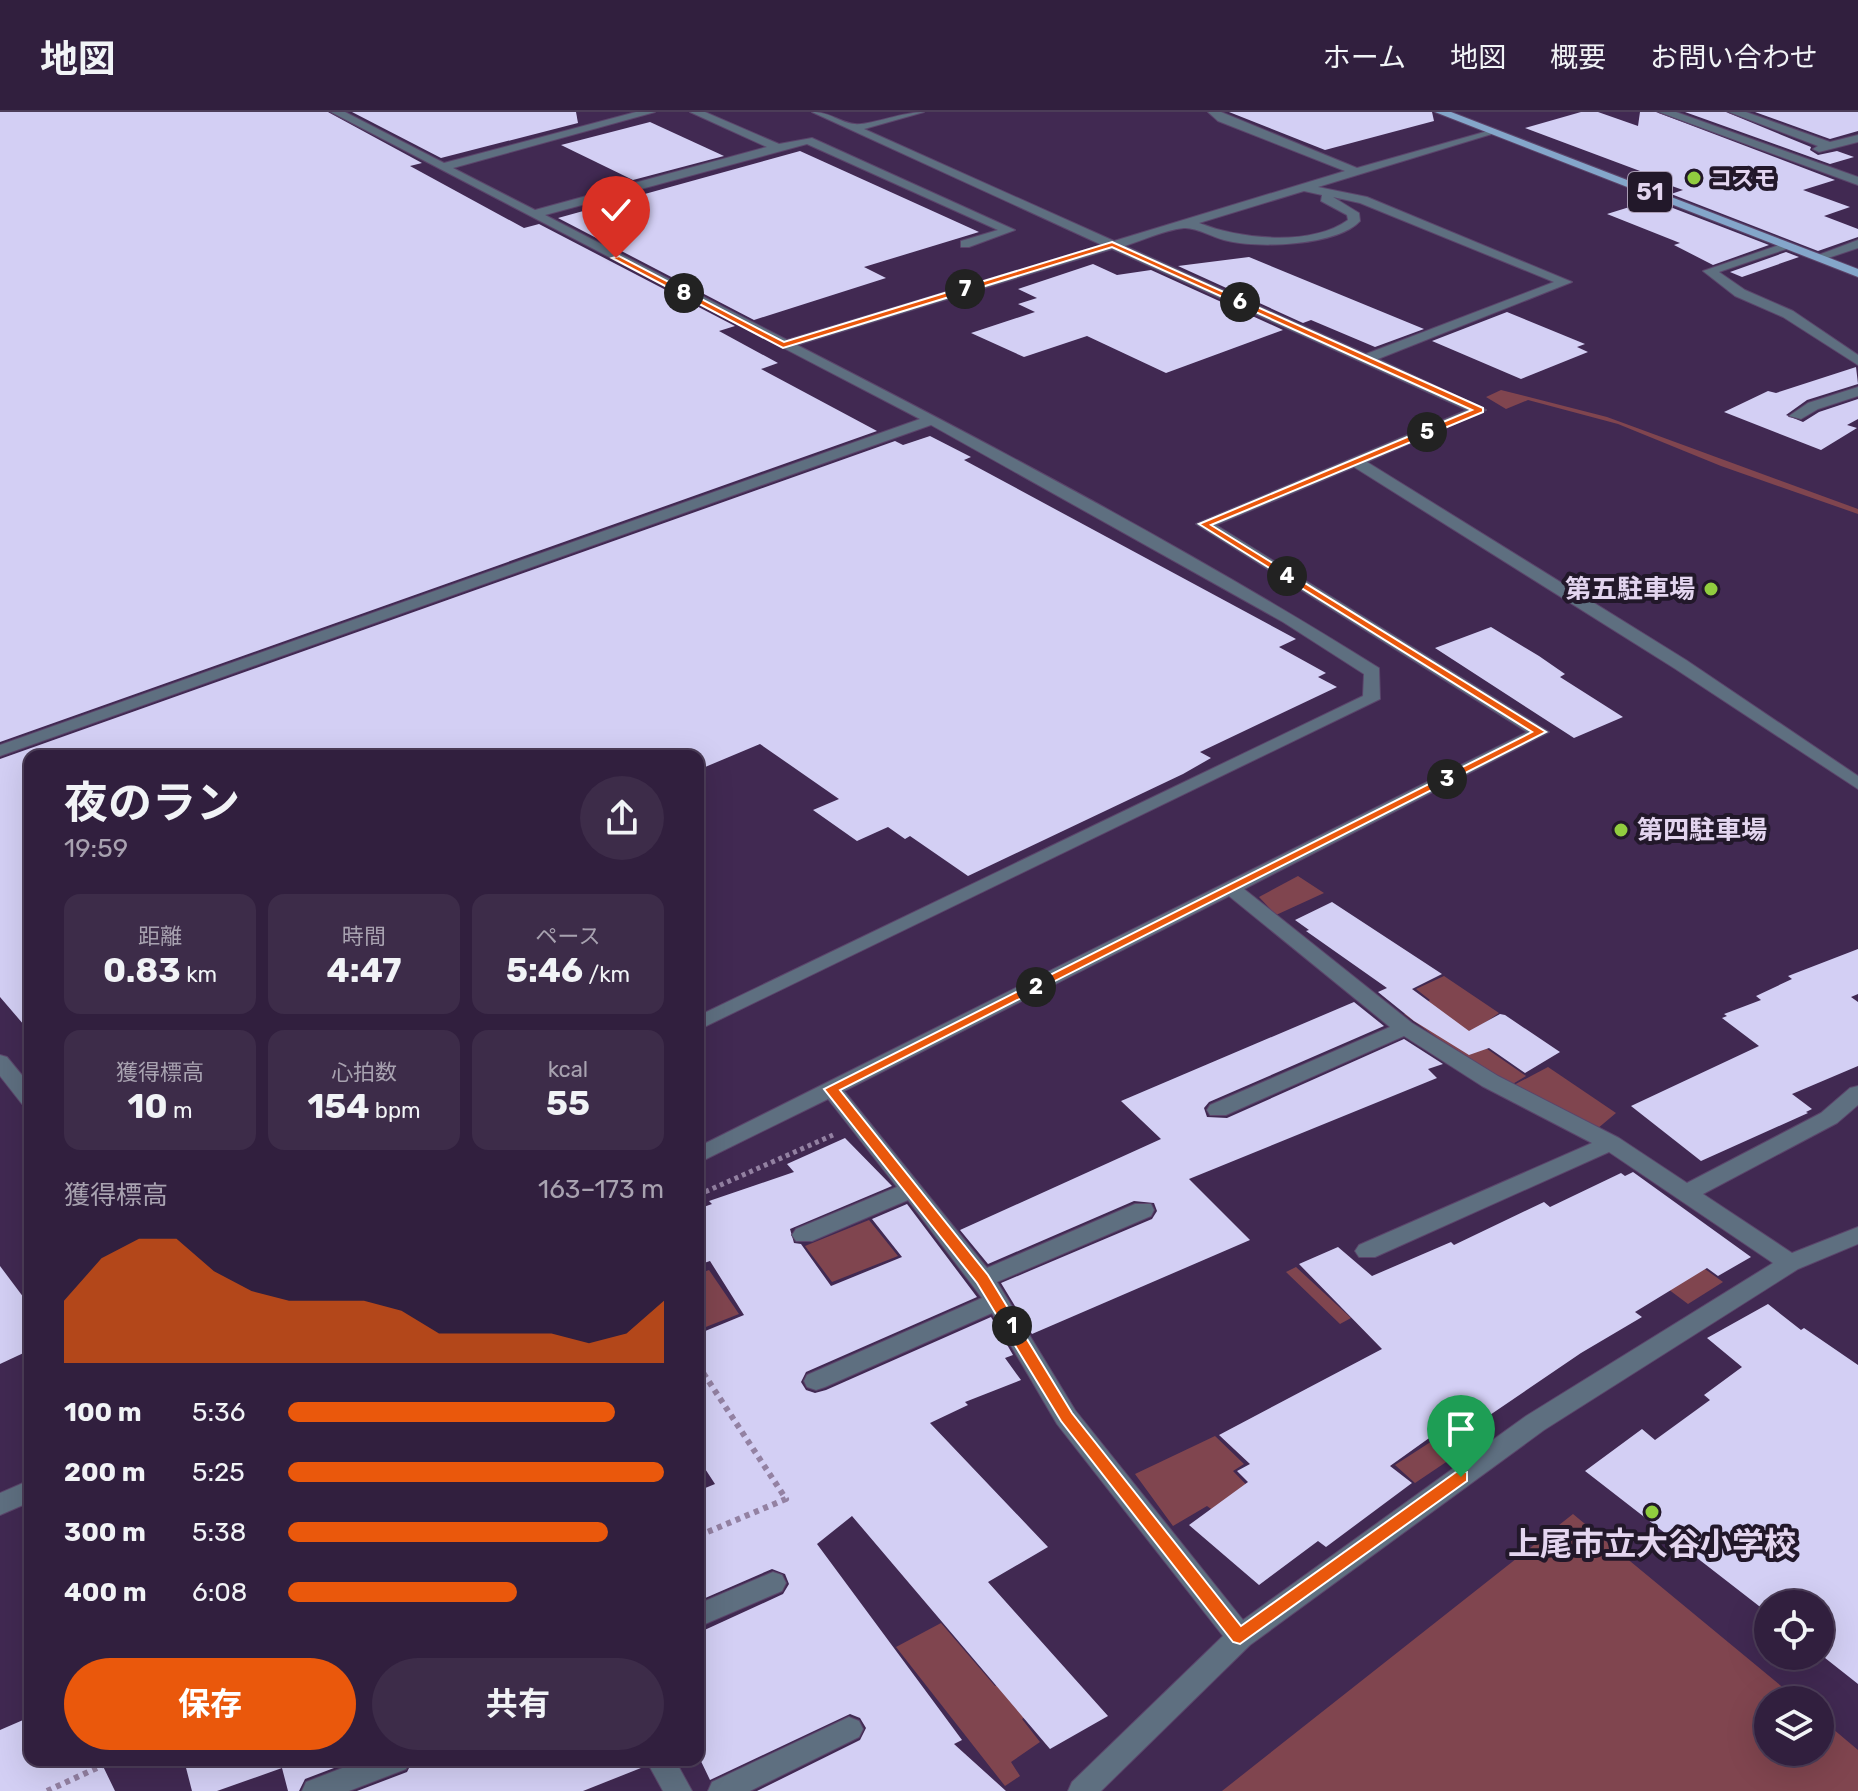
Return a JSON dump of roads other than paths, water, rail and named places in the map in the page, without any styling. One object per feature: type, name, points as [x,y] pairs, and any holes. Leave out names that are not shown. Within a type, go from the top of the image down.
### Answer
[{"type":"main road","name":"51","points":[[1441,112],[1858,273]]},
{"type":"street","points":[[337,112],[932,420],[1313,634],[1373,672],[1371,699],[704,1021]]},
{"type":"street","points":[[442,167],[649,112]]},
{"type":"street","points":[[696,112],[778,148]]},
{"type":"street","points":[[704,1153],[1540,732],[1204,524],[1479,410],[818,112]]},
{"type":"street","points":[[854,128],[918,112]]},
{"type":"street","points":[[1197,112],[1215,113],[1222,119],[1354,171]]},
{"type":"street","points":[[1665,112],[1858,181]]},
{"type":"street","points":[[1735,112],[1830,146]]},
{"type":"street","points":[[783,345],[1491,131]]},
{"type":"street","points":[[1789,156],[1858,138]]},
{"type":"street","points":[[533,214],[808,140],[1009,230],[965,244]]},
{"type":"street","points":[[1184,222],[1233,239],[1285,243],[1348,226],[1354,221],[1353,213],[1342,205],[1300,187]]},
{"type":"street","points":[[1300,187],[1363,200],[1566,282],[1366,359]]},
{"type":"street","points":[[1819,257],[1858,244]]},
{"type":"street","points":[[1789,246],[1709,271],[1740,293],[1788,314],[1858,361]]},
{"type":"street","points":[[1796,416],[1813,406],[1858,391]]},
{"type":"street","points":[[0,751],[932,420]]},
{"type":"street","points":[[1355,461],[1680,664],[1858,784]]},
{"type":"street","points":[[1232,889],[1405,1028],[1490,1081],[1611,1143],[1790,1263]]},
{"type":"street","points":[[1218,1110],[1405,1028]]},
{"type":"street","points":[[0,1062],[24,1092]]},
{"type":"street","points":[[831,1089],[983,1279],[1066,1417],[1240,1637]]},
{"type":"street","points":[[1687,1193],[1829,1118],[1858,1093]]},
{"type":"street","points":[[1367,1251],[1611,1143]]},
{"type":"street","points":[[804,1235],[912,1190]]},
{"type":"street","points":[[983,1279],[1143,1210]]},
{"type":"street","points":[[1082,1791],[1240,1637],[1535,1423],[1790,1263],[1858,1235]]},
{"type":"street","points":[[816,1381],[997,1301]]},
{"type":"street","points":[[0,1505],[24,1493]]},
{"type":"street","points":[[704,1613],[773,1583]]},
{"type":"street","points":[[722,1791],[849,1729]]},
{"type":"street","points":[[316,1791],[381,1766]]},
{"type":"street","points":[[663,1766],[678,1791]]},
{"type":"place","name":"コスモ","points":[[1694,178]]},
{"type":"place","name":"第五駐車場","points":[[1711,589]]},
{"type":"place","name":"第四駐車場","points":[[1621,830]]},
{"type":"place","name":"上尾市立大谷小学校","points":[[1652,1512]]}]
